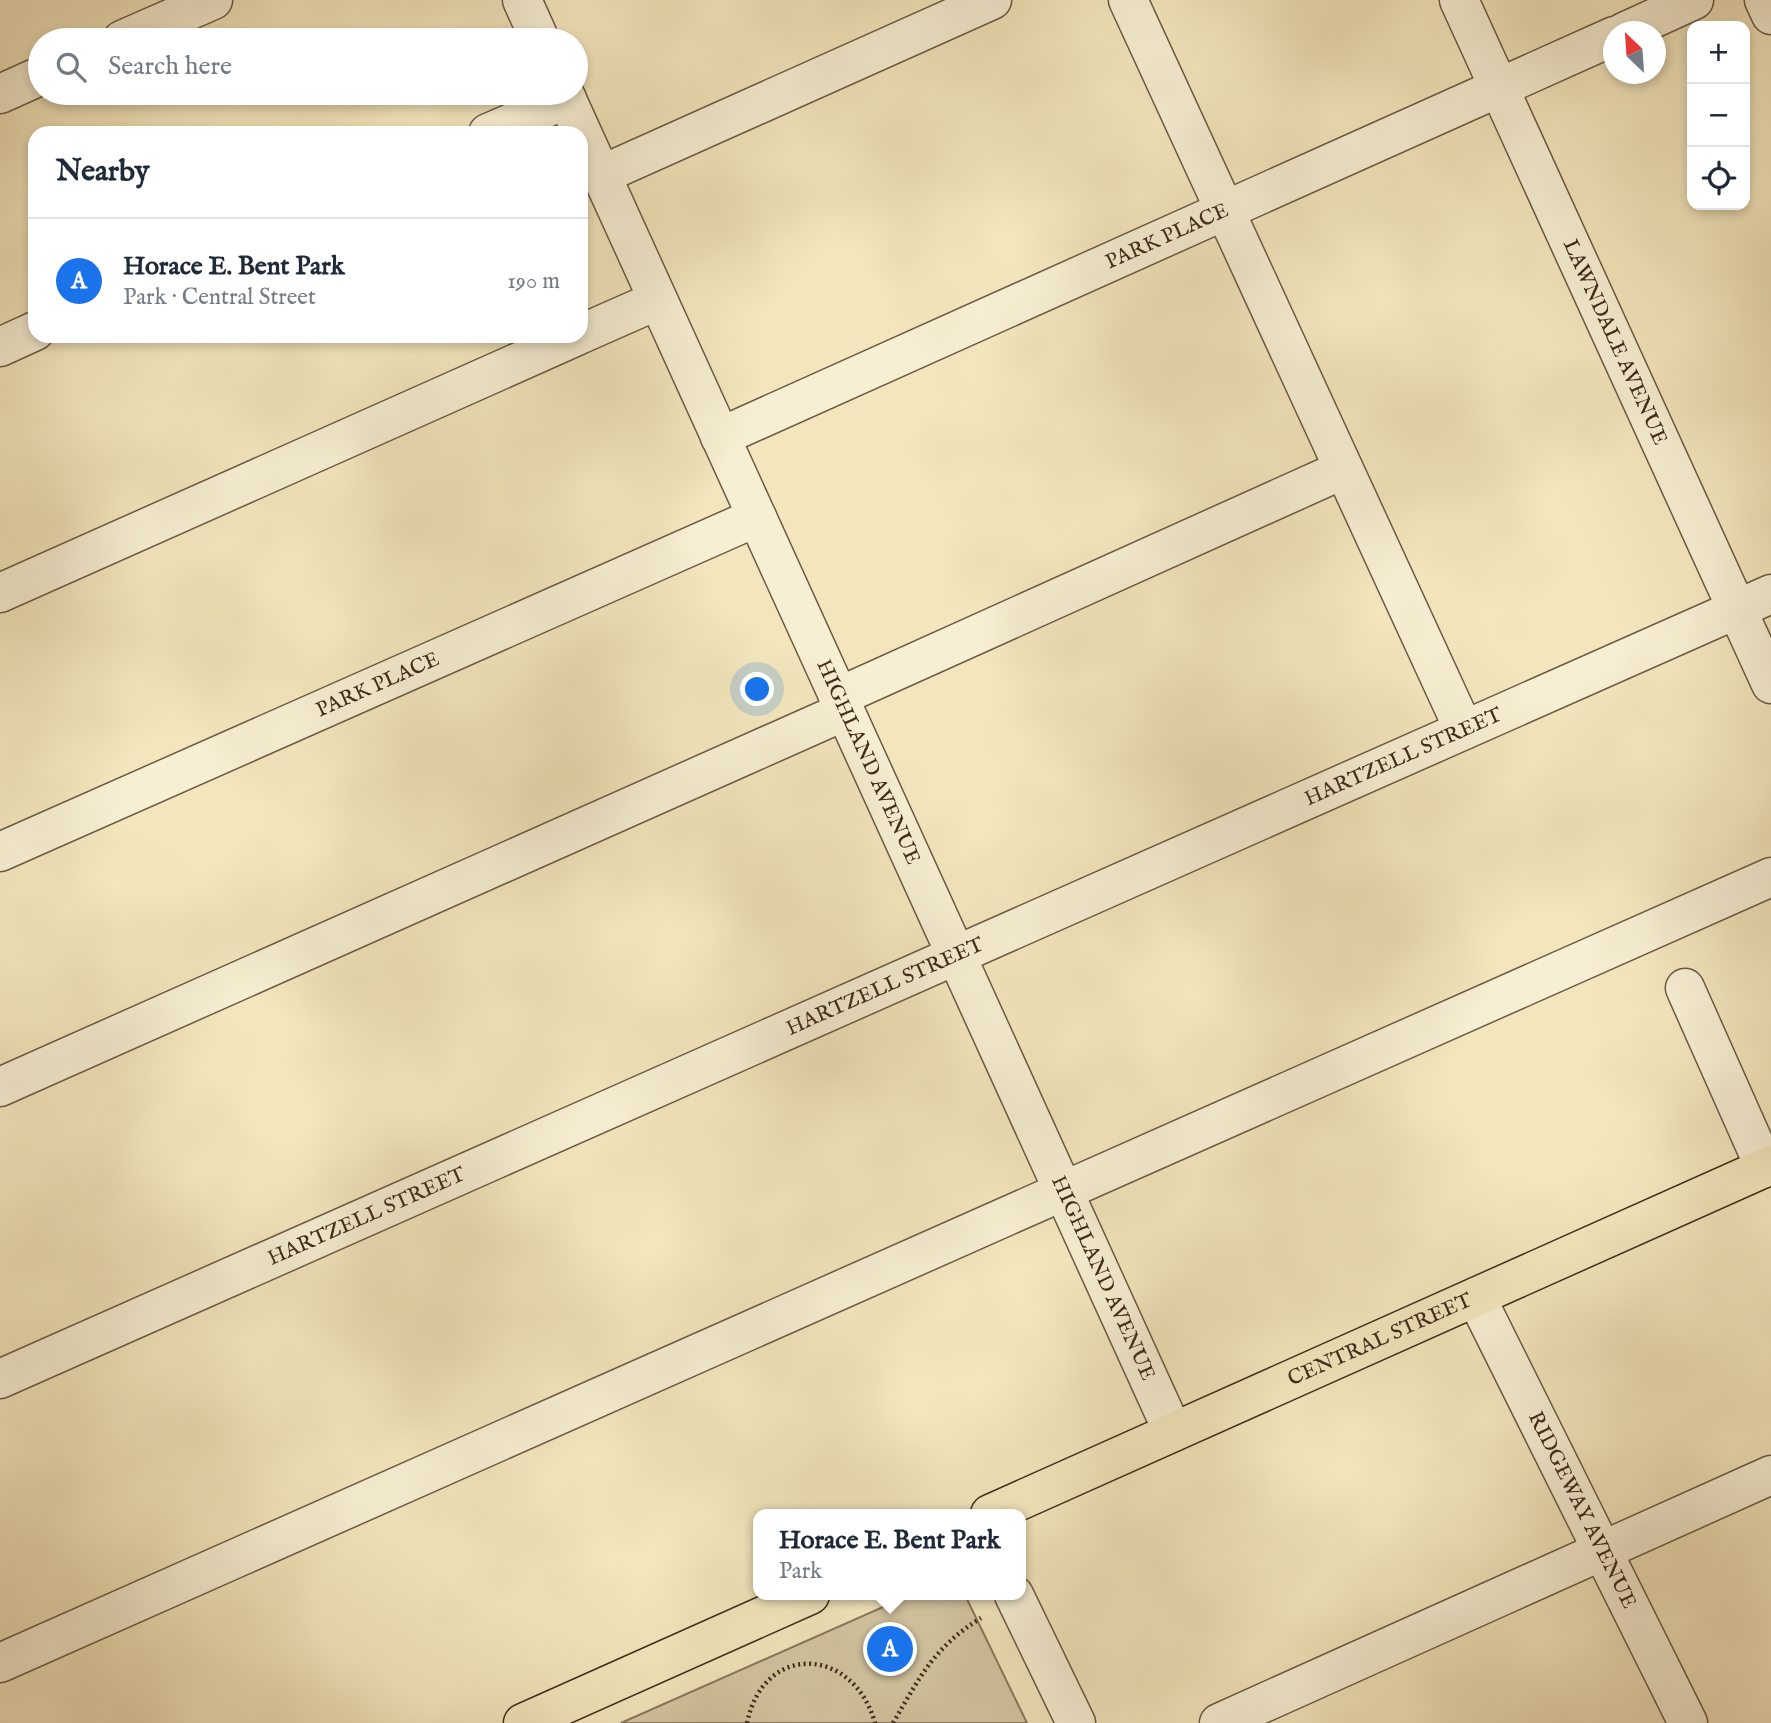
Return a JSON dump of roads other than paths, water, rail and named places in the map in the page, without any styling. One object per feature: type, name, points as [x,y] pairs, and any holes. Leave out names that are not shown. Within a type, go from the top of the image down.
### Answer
[{"type":"main road","name":"CENTRAL STREET","points":[[1001,1509],[1768,1166]]},
{"type":"main road","points":[[523,1723],[799,1600]]},
{"type":"street","points":[[149,28],[213,0]]},
{"type":"street","points":[[522,0],[535,28]]},
{"type":"street","points":[[601,175],[992,0]]},
{"type":"street","points":[[1128,0],[1226,210],[1342,470],[1464,730]]},
{"type":"street","name":"LAWNDALE AVENUE","points":[[1459,0],[1771,684]]},
{"type":"street","points":[[1648,21],[1694,0]]},
{"type":"street","points":[[1764,0],[1771,15]]},
{"type":"street","name":"PARK PLACE","points":[[720,437],[1603,41]]},
{"type":"street","points":[[0,94],[28,81]]},
{"type":"street","points":[[503,126],[546,105]]},
{"type":"street","name":"HIGHLAND AVENUE","points":[[569,105],[579,126]]},
{"type":"street","name":"HIGHLAND AVENUE","points":[[588,146],[1173,1432]]},
{"type":"street","points":[[588,331],[658,300]]},
{"type":"street","points":[[0,347],[28,334]]},
{"type":"street","points":[[0,593],[561,343]]},
{"type":"street","points":[[0,1087],[842,704],[1342,470]]},
{"type":"street","name":"PARK PLACE","points":[[0,852],[757,517]]},
{"type":"street","name":"HARTZELL STREET","points":[[0,1380],[1771,594]]},
{"type":"street","points":[[0,1663],[1771,877]]},
{"type":"street","points":[[1685,988],[1768,1166]]},
{"type":"street","name":"RIDGEWAY AVENUE","points":[[1476,1297],[1688,1723]]},
{"type":"street","points":[[1219,1723],[1771,1475]]},
{"type":"street","points":[[1016,1600],[1076,1723]]},
{"type":"place","name":"Horace E. Bent Park","points":[[890,1649]]}]
